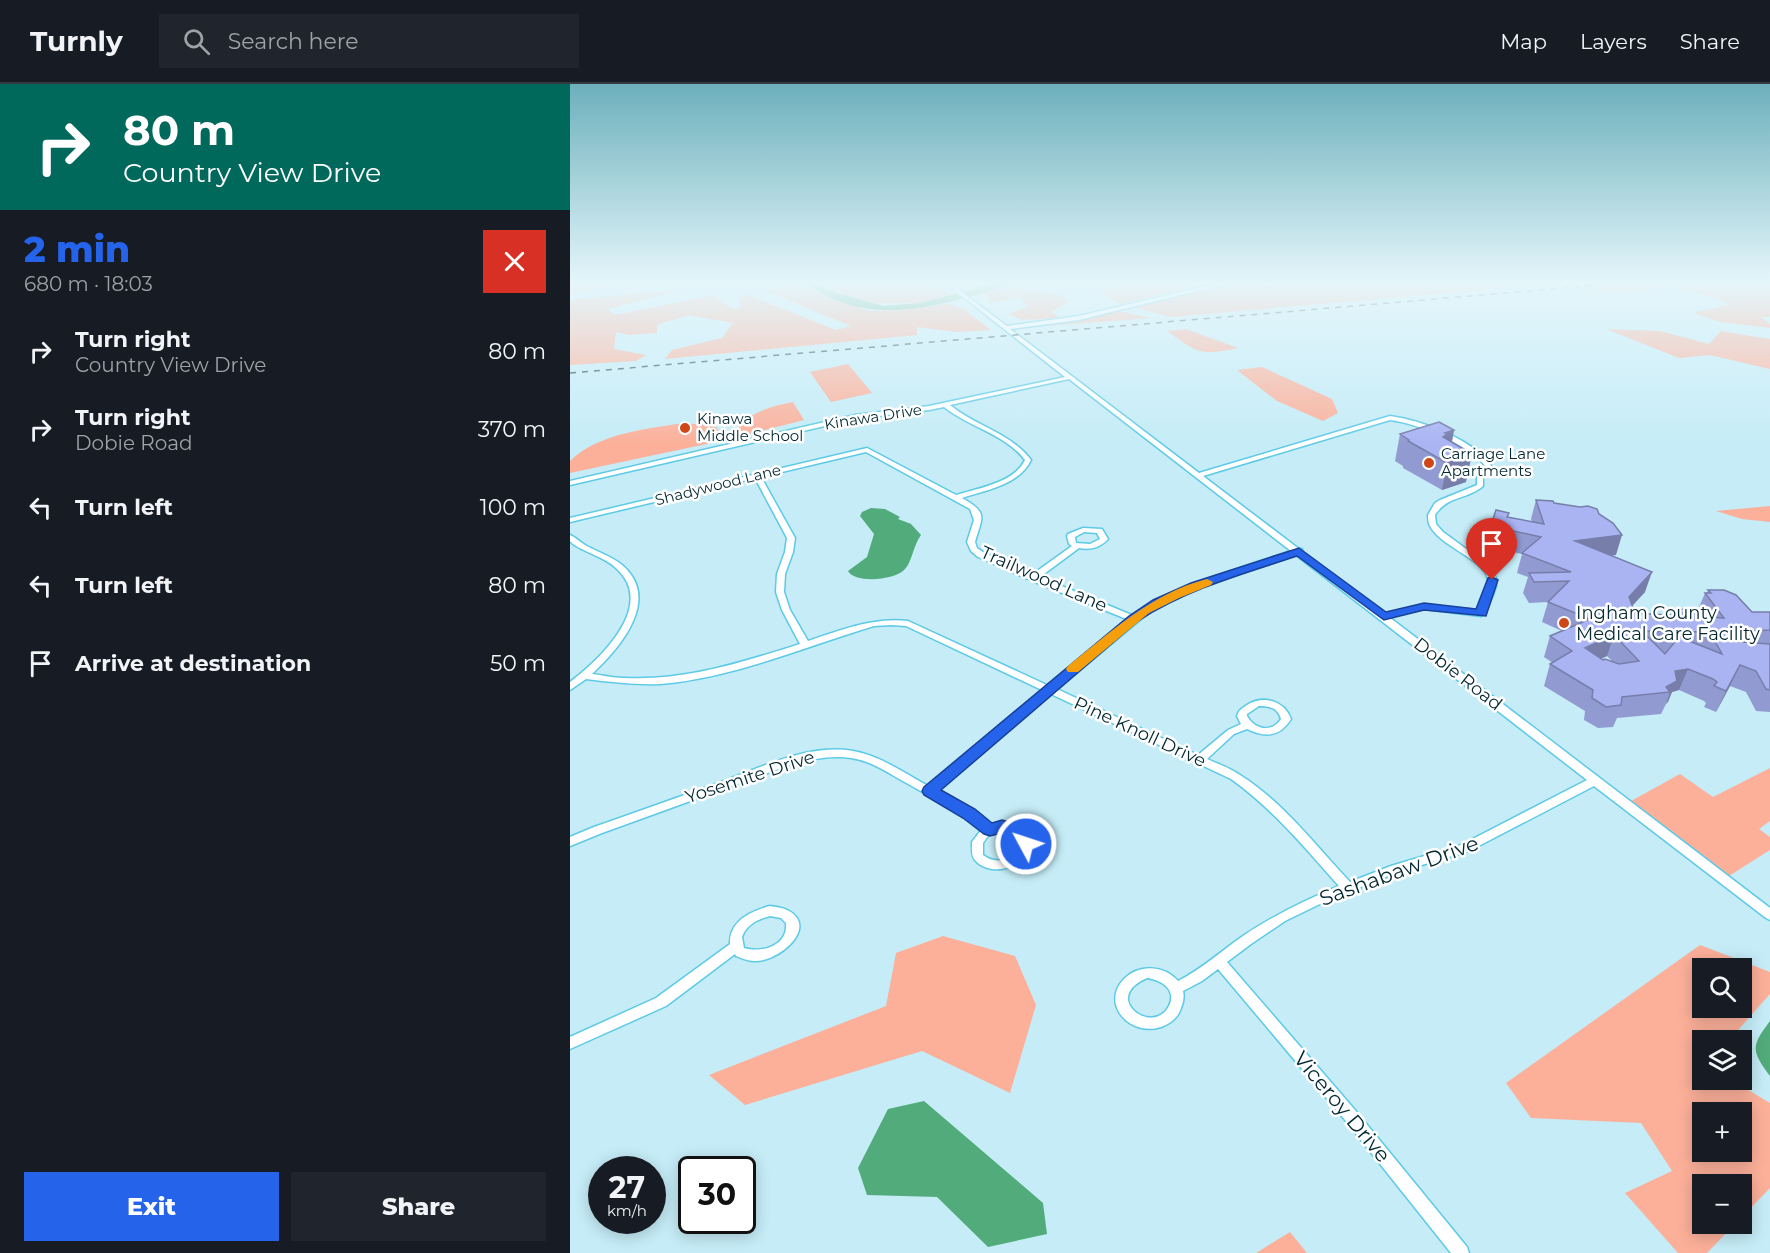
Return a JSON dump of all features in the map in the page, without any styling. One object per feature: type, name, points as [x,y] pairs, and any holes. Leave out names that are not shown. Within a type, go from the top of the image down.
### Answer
[{"type":"street","name":"Dobie Road","points":[[1017,337],[1384,616],[1770,915]]},
{"type":"street","name":"Kinawa Drive","points":[[570,483],[845,419],[946,405],[1071,377]]},
{"type":"street","points":[[946,405],[967,420],[1020,449],[1028,460],[1022,472],[1014,477],[958,497]]},
{"type":"street","points":[[1199,475],[1390,418],[1408,419],[1482,456],[1489,467],[1480,478],[1480,486],[1440,504],[1431,517],[1439,533],[1482,562],[1491,574],[1492,584],[1481,613],[1424,606],[1384,616]]},
{"type":"street","name":"Trailwood Lane","points":[[867,450],[973,507],[979,516],[979,524],[971,542],[977,552],[1033,578],[1134,618]]},
{"type":"street","name":"Shadywood Lane","points":[[570,520],[867,450]]},
{"type":"street","points":[[756,475],[791,537],[791,546],[779,585],[782,601],[805,644]]},
{"type":"street","points":[[570,537],[618,566],[629,576],[633,590],[633,609],[623,632],[586,676],[570,687]]},
{"type":"street","points":[[1033,578],[1077,546]]},
{"type":"street","points":[[930,791],[1134,618],[1157,603],[1195,586],[1299,551]]},
{"type":"street","name":"Pine Knoll Drive","points":[[586,676],[618,681],[672,680],[707,674],[873,624],[891,622],[908,624],[1235,776],[1253,788],[1347,887]]},
{"type":"street","points":[[1200,759],[1231,732],[1247,725]]},
{"type":"street","name":"Yosemite Drive","points":[[570,842],[784,763],[826,753],[860,755],[930,791],[969,814],[990,830]]},
{"type":"street","name":"Sashabaw Drive","points":[[1176,988],[1220,962],[1247,940],[1281,918],[1347,887],[1395,869],[1465,848],[1596,780]]},
{"type":"street","points":[[1002,826],[1020,831],[1026,839],[1022,854],[1006,864],[993,865],[981,860],[975,847],[980,837],[990,830],[1002,826]]},
{"type":"street","points":[[570,1043],[661,1002],[736,946],[738,931],[751,917],[770,910],[786,914],[794,925],[792,934],[782,947],[765,956],[747,956],[736,946]]},
{"type":"street","name":"Viceroy Drive","points":[[1220,962],[1350,1115],[1461,1253]]},
{"type":"street","points":[[1156,974],[1171,982],[1176,988],[1178,996],[1172,1013],[1156,1023],[1137,1021],[1124,1009],[1122,993],[1125,986],[1138,975],[1156,974]]},
{"type":"shaded area","points":[[570,337],[615,337],[614,349],[646,355],[636,361],[570,365]]},
{"type":"shaded area","points":[[901,337],[665,359],[672,350],[722,338]]},
{"type":"shaded area","points":[[1175,337],[1207,337],[1238,348],[1207,352],[1186,344]]},
{"type":"shaded area","points":[[1625,337],[1681,337],[1709,344],[1716,337],[1770,339],[1770,369],[1710,355],[1679,358]]},
{"type":"shaded area","points":[[848,364],[872,393],[831,402],[810,372]]},
{"type":"shaded area","points":[[1262,367],[1332,399],[1338,413],[1323,421],[1277,401],[1237,370]]},
{"type":"shaded area","points":[[793,402],[804,420],[742,436],[738,425],[744,420],[764,410]]},
{"type":"shaded area","points":[[684,423],[715,426],[725,440],[570,473],[570,461],[595,444],[624,434]]},
{"type":"shaded area","points":[[1770,506],[1770,522],[1742,519],[1716,511]]},
{"type":"shaded area","points":[[871,508],[885,509],[900,517],[898,519],[911,524],[921,535],[905,569],[893,576],[867,579],[859,578],[848,571],[867,557],[874,534],[860,516],[862,512]]},
{"type":"shaded area","points":[[1770,768],[1770,821],[1759,829],[1770,837],[1770,850],[1729,876],[1631,801],[1680,774],[1713,797]]},
{"type":"shaded area","points":[[943,936],[1015,956],[1036,1005],[1010,1093],[922,1051],[745,1105],[709,1075],[886,1006],[896,953]]},
{"type":"shaded area","points":[[1700,945],[1734,958],[1692,958],[1692,1018],[1749,1018],[1738,1030],[1692,1030],[1692,1090],[1748,1090],[1770,1103],[1770,1188],[1752,1207],[1752,1174],[1692,1174],[1692,1234],[1725,1234],[1707,1253],[1678,1253],[1625,1193],[1672,1171],[1641,1123],[1531,1118],[1506,1083]]},
{"type":"shaded area","points":[[1752,965],[1770,972],[1770,994],[1752,1014]]},
{"type":"shaded area","points":[[1770,1021],[1770,1076],[1756,1054],[1756,1048],[1760,1036]]},
{"type":"shaded area","points":[[924,1101],[1043,1203],[1047,1234],[988,1247],[937,1197],[867,1195],[858,1168],[888,1109]]},
{"type":"shaded area","points":[[1290,1232],[1307,1253],[1256,1253]]},
{"type":"building","points":[[1439,422],[1454,430],[1445,433],[1447,434],[1443,437],[1472,454],[1447,463],[1400,434]]},
{"type":"building","points":[[1536,500],[1580,507],[1588,506],[1597,509],[1599,514],[1613,523],[1622,535],[1575,541],[1652,572],[1629,597],[1635,613],[1684,616],[1680,609],[1696,610],[1699,616],[1724,618],[1705,593],[1711,593],[1708,590],[1724,590],[1736,595],[1752,612],[1770,612],[1770,630],[1729,632],[1729,641],[1770,644],[1770,690],[1766,689],[1756,671],[1740,665],[1726,691],[1714,686],[1717,682],[1713,679],[1688,669],[1675,671],[1677,681],[1666,687],[1670,692],[1622,697],[1621,705],[1606,707],[1592,698],[1593,690],[1550,664],[1572,651],[1550,636],[1590,619],[1548,602],[1569,581],[1534,582],[1529,573],[1571,572],[1522,553],[1541,537],[1499,528],[1501,524],[1492,522],[1496,510],[1509,513],[1507,517],[1544,524]],"holes":[[[1642,631],[1710,632],[1722,654],[1679,637],[1665,654]],[[1614,635],[1639,661],[1619,664],[1603,660],[1585,648]]]},
{"type":"railway","points":[[570,373],[996,337]]},
{"type":"slow traffic","points":[[1073,669],[1134,618],[1157,603],[1207,582]]},
{"type":"place","name":"Kinawa Middle School","points":[[685,428]]},
{"type":"place","name":"Carriage Lane Apartments","points":[[1429,463]]},
{"type":"place","name":"Ingham County Medical Care Facility","points":[[1564,623]]},
{"type":"route","points":[[1026,844],[1026,839],[1015,828],[1002,826],[990,830],[969,814],[930,791],[1134,618],[1157,603],[1195,586],[1299,551],[1384,616],[1424,606],[1481,613],[1492,580]]}]
